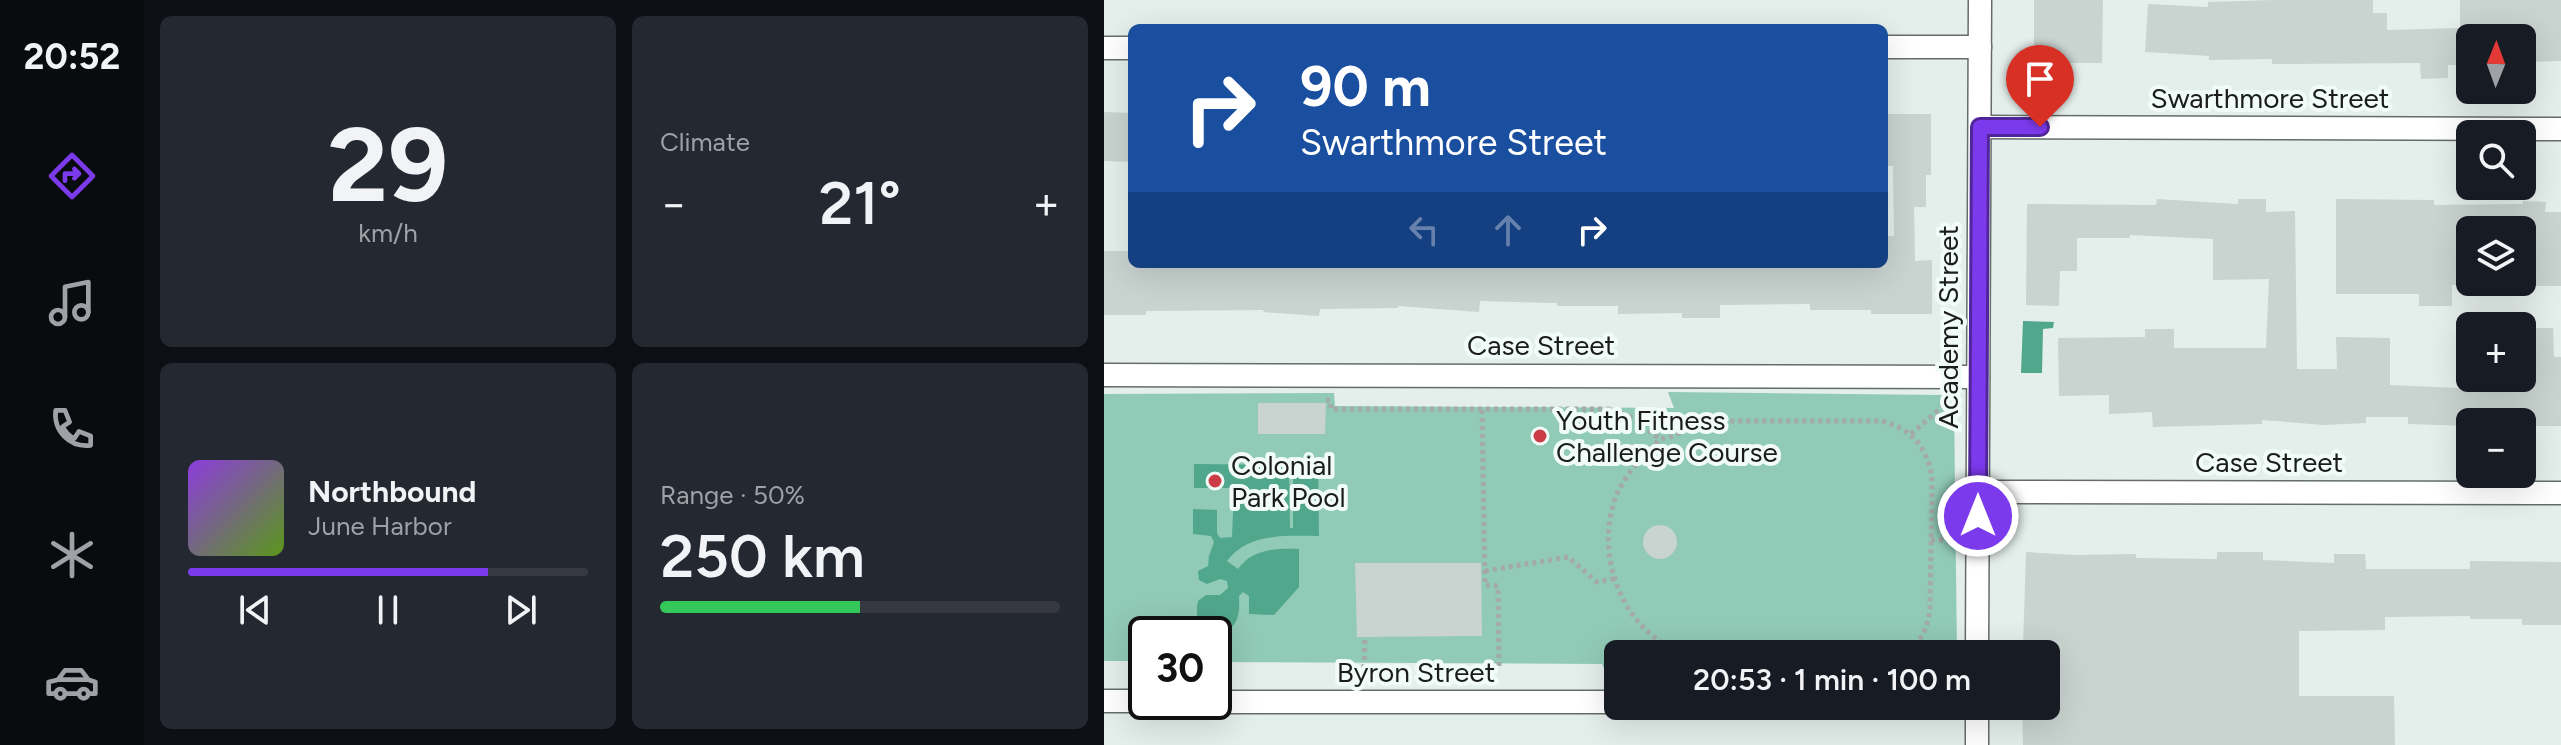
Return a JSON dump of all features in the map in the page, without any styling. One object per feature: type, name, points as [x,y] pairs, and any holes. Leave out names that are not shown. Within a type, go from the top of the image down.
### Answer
[{"type":"street","name":"Academy Street","points":[[1977,640],[1980,0]]},
{"type":"street","points":[[1888,47],[1980,47]]},
{"type":"street","points":[[1104,48],[1128,48]]},
{"type":"street","name":"Swarthmore Street","points":[[1980,127],[2561,129]]},
{"type":"street","name":"Case Street","points":[[1104,375],[1978,377]]},
{"type":"street","name":"Case Street","points":[[1978,492],[2561,493]]},
{"type":"street","points":[[1104,701],[1128,701]]},
{"type":"street","name":"Byron Street","points":[[1232,702],[1604,702]]},
{"type":"street","points":[[1977,720],[1977,745]]},
{"type":"path","points":[[1911,434],[1978,377]]},
{"type":"path","points":[[1315,400],[1330,400],[1331,409],[1609,409],[1629,416],[1660,439]]},
{"type":"path","points":[[1482,410],[1485,585],[1498,586],[1499,666]]},
{"type":"path","points":[[1659,640],[1624,602],[1613,579],[1609,538],[1615,499],[1625,478],[1660,439],[1697,425],[1725,421],[1881,421],[1911,434],[1924,451],[1932,478],[1930,608],[1927,627],[1919,640]]},
{"type":"path","points":[[1485,571],[1568,557],[1597,582],[1613,579]]},
{"type":"path","points":[[1364,668],[1365,637]]},
{"type":"shaded area","points":[[2023,321],[2054,322],[2053,328],[2043,329],[2042,373],[2021,373]]},
{"type":"shaded area","points":[[1668,392],[1941,395],[1954,404],[1957,640],[1604,640],[1604,669],[1602,664],[1232,662],[1232,616],[1128,616],[1128,661],[1104,661],[1104,394],[1334,393],[1335,406],[1674,408]]},
{"type":"shaded area","points":[[1293,462],[1318,462],[1319,536],[1281,536],[1257,540],[1227,561],[1238,569],[1258,554],[1299,549],[1299,587],[1274,615],[1249,614],[1249,596],[1243,592],[1239,596],[1238,614],[1232,628],[1232,616],[1198,616],[1198,601],[1206,595],[1220,595],[1228,588],[1227,581],[1220,579],[1207,584],[1199,580],[1198,571],[1208,566],[1214,542],[1211,536],[1193,534],[1193,509],[1217,510],[1217,533],[1220,538],[1232,537],[1234,488],[1194,488],[1194,464],[1289,465],[1290,528],[1293,528]]},
{"type":"building","points":[[2034,0],[2103,0],[2102,63],[2034,63]]},
{"type":"building","points":[[2373,0],[2373,13],[2387,13],[2387,30],[2456,28],[2456,65],[2448,65],[2448,78],[2421,79],[2420,63],[2272,64],[2272,59],[2209,60],[2209,56],[2145,52],[2148,4],[2208,7],[2208,2]]},
{"type":"building","points":[[2460,0],[2561,0],[2561,61],[2536,62],[2536,24],[2460,24]]},
{"type":"building","points":[[1104,112],[1128,113],[1128,162],[1104,161]]},
{"type":"building","points":[[1888,114],[1931,114],[1931,175],[1926,175],[1926,207],[1914,207],[1915,261],[1932,260],[1932,314],[1810,310],[1810,304],[1720,305],[1720,318],[1682,318],[1682,313],[1618,314],[1618,306],[1480,301],[1479,312],[1398,306],[1320,309],[1319,316],[1264,310],[1146,311],[1146,315],[1104,315],[1104,251],[1128,251],[1128,268],[1888,268],[1888,236],[1894,236],[1893,166],[1888,166]]},
{"type":"building","points":[[2157,199],[2238,204],[2238,199],[2266,199],[2266,212],[2295,211],[2297,369],[2337,369],[2336,337],[2390,338],[2390,385],[2456,388],[2456,392],[2536,392],[2536,328],[2553,328],[2554,357],[2561,357],[2561,426],[2536,426],[2536,408],[2456,408],[2456,426],[2408,424],[2408,417],[2366,417],[2366,423],[2324,425],[2262,420],[2262,424],[2153,427],[2152,412],[2109,414],[2109,395],[2059,396],[2058,338],[2145,337],[2145,329],[2174,329],[2174,348],[2266,348],[2269,279],[2213,280],[2213,239],[2130,235],[2130,238],[2077,238],[2077,271],[2060,271],[2059,306],[2026,305],[2027,204],[2156,205]]},
{"type":"building","points":[[2336,199],[2434,200],[2434,205],[2546,202],[2545,212],[2561,212],[2561,286],[2536,286],[2536,216],[2456,216],[2456,285],[2452,285],[2452,306],[2419,306],[2419,294],[2336,294]]},
{"type":"building","points":[[1258,403],[1326,403],[1325,434],[1258,434]]},
{"type":"building","points":[[1660,525],[1672,530],[1677,542],[1672,554],[1660,559],[1648,554],[1643,542],[1648,530]]},
{"type":"building","points":[[2026,552],[2217,559],[2217,552],[2263,552],[2263,560],[2334,563],[2334,554],[2365,554],[2366,569],[2470,569],[2470,561],[2561,562],[2561,625],[2522,625],[2522,619],[2470,619],[2470,616],[2385,617],[2385,630],[2299,631],[2299,696],[2394,696],[2395,745],[2023,745],[2022,720],[2060,720],[2060,640],[2023,640]]},
{"type":"building","points":[[1355,563],[1481,563],[1482,636],[1357,637]]},
{"type":"place","name":"Youth Fitness Challenge Course","points":[[1540,436]]},
{"type":"place","name":"Colonial Park Pool","points":[[1215,481]]},
{"type":"route","points":[[1978,516],[1980,127],[2040,127]]}]
